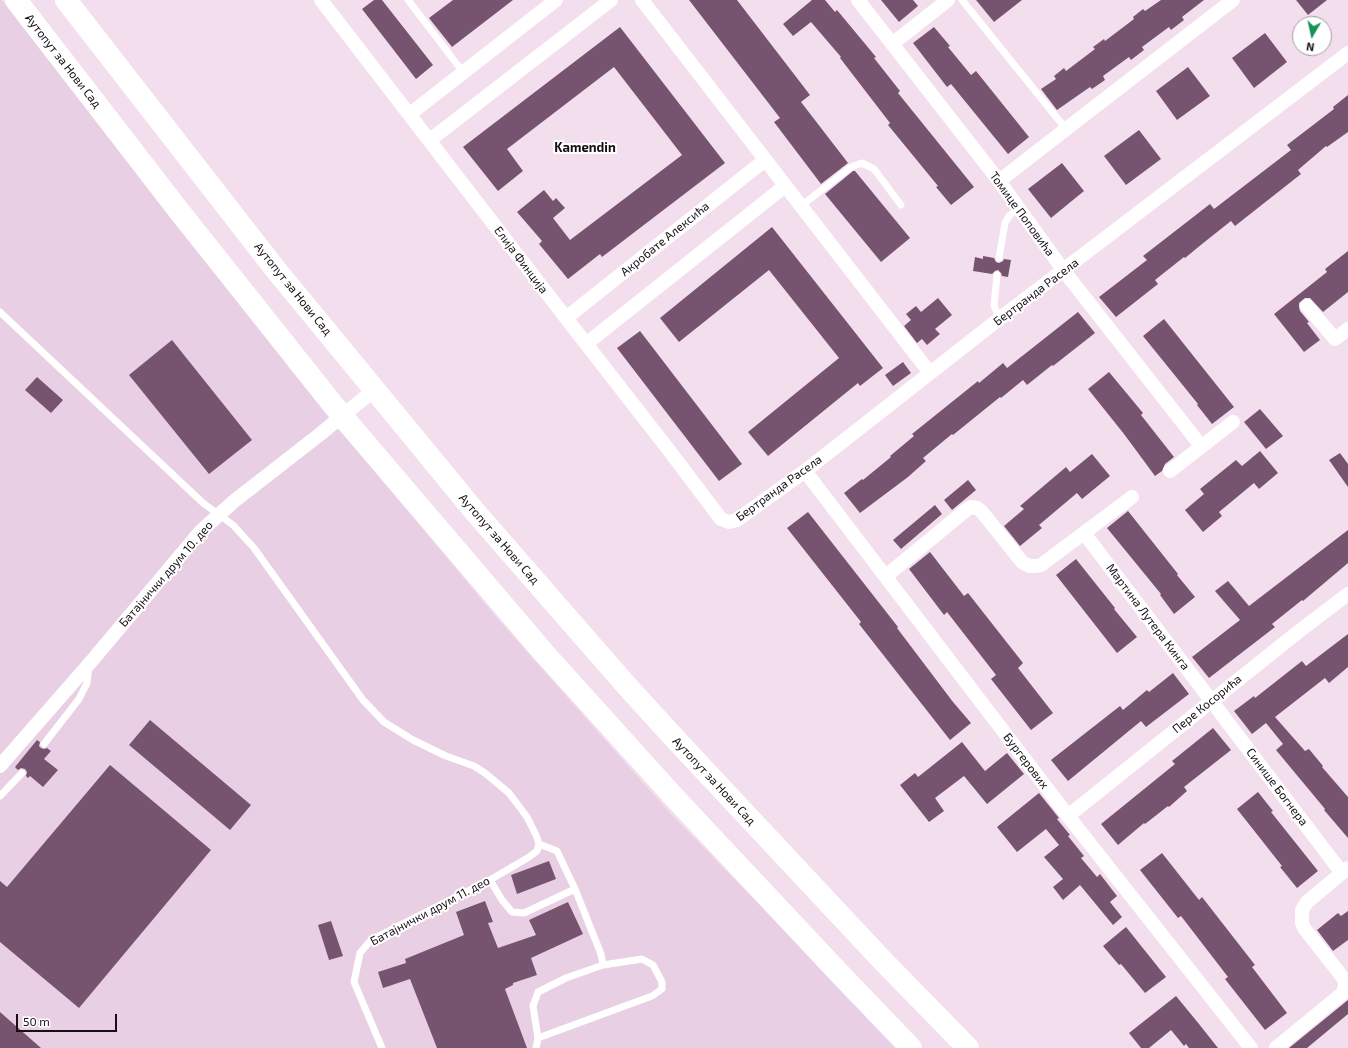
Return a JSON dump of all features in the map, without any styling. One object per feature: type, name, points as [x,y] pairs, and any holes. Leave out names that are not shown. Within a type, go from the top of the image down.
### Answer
[{"type":"main road","name":"Аутопут за Нови Сад","points":[[16,0],[179,211],[342,416],[599,715],[807,939],[911,1048]]},
{"type":"main road","name":"Аутопут за Нови Сад","points":[[66,0],[276,270],[476,513],[626,685],[877,955],[968,1048]]},
{"type":"street","name":"Елија Финција","points":[[321,0],[668,449],[721,520]]},
{"type":"street","points":[[410,114],[556,0]]},
{"type":"street","points":[[430,140],[611,0]]},
{"type":"street","points":[[642,0],[764,160],[930,373]]},
{"type":"street","name":"Томице Поповића","points":[[858,0],[999,181],[1064,271],[1201,446]]},
{"type":"street","points":[[892,44],[948,0]]},
{"type":"street","points":[[999,181],[1233,0]]},
{"type":"street","name":"Бертранда Расела","points":[[721,520],[729,522],[737,520],[805,471],[999,319],[1064,271],[1348,53]]},
{"type":"street","name":"Акробате Алексића","points":[[566,318],[764,160]]},
{"type":"street","points":[[586,344],[785,186]]},
{"type":"street","points":[[1308,306],[1335,339],[1348,329]]},
{"type":"street","name":"Батајнички друм 10. део","points":[[0,766],[90,663],[200,532],[233,502],[374,390]]},
{"type":"street","points":[[1170,471],[1233,422]]},
{"type":"street","name":"Бургерових","points":[[805,471],[1068,816],[1251,1048]]},
{"type":"street","points":[[886,576],[971,507],[977,508],[982,512],[1022,562],[1029,566],[1041,565],[1132,496]]},
{"type":"street","name":"Мартина Лутера Кинга","points":[[1084,532],[1212,700]]},
{"type":"street","name":"Пере Косорића","points":[[1068,816],[1212,700],[1348,594]]},
{"type":"street","name":"Синише Богнера","points":[[1212,700],[1345,871],[1307,902],[1302,910],[1304,928],[1344,979],[1345,986],[1343,993],[1276,1048]]},
{"type":"lane","points":[[408,0],[463,72]]},
{"type":"lane","points":[[962,0],[1066,129]]},
{"type":"lane","points":[[801,206],[851,167],[862,163],[874,169],[901,205]]},
{"type":"lane","points":[[999,258],[1005,223],[1009,216],[1018,208]]},
{"type":"lane","points":[[997,275],[994,305],[999,319]]},
{"type":"lane","points":[[0,312],[203,503],[232,525],[254,548],[363,700],[384,722],[413,740],[446,756],[474,766],[509,793],[527,817],[539,844],[557,851],[575,889],[604,964]]},
{"type":"lane","points":[[44,744],[79,699],[87,683],[90,663]]},
{"type":"lane","points":[[0,796],[22,772]]},
{"type":"lane","name":"Батајнички друм 11. део","points":[[382,1048],[354,982],[360,953],[371,940],[490,880],[529,858],[536,851],[539,844]]},
{"type":"lane","points":[[490,880],[502,900],[512,912],[524,914],[575,889]]},
{"type":"lane","points":[[536,1048],[538,1038],[533,1006],[538,992],[566,978],[604,964],[642,959],[653,965],[662,982],[662,989],[652,996],[538,1038]]},
{"type":"shaded area","points":[[0,0],[2,0],[302,384],[497,618],[669,812],[899,1048],[0,1048]]},
{"type":"building","points":[[374,0],[382,0],[433,65],[416,79],[362,9]]},
{"type":"building","points":[[453,0],[513,0],[452,47],[429,18]]},
{"type":"building","points":[[689,0],[737,0],[810,95],[801,102],[848,163],[821,184],[774,122],[780,118]]},
{"type":"building","points":[[812,0],[825,0],[835,12],[837,10],[876,57],[874,58],[900,91],[898,93],[974,187],[951,205],[936,187],[938,186],[888,125],[890,123],[840,58],[841,57],[811,22],[793,36],[783,24]]},
{"type":"building","points":[[881,0],[913,0],[918,6],[899,22]]},
{"type":"building","points":[[976,0],[1022,0],[994,22]]},
{"type":"building","points":[[1161,0],[1204,0],[1182,17],[1184,20],[1171,30],[1169,27],[1142,47],[1144,50],[1131,60],[1129,57],[1103,76],[1105,80],[1092,89],[1090,87],[1057,110],[1041,89],[1056,79],[1054,76],[1064,68],[1066,71],[1095,49],[1093,47],[1104,39],[1105,41],[1134,19],[1133,17],[1143,9],[1145,11]]},
{"type":"building","points":[[1296,0],[1327,0],[1308,15]]},
{"type":"building","points":[[620,27],[725,163],[602,257],[600,254],[568,279],[539,244],[542,241],[517,212],[544,190],[553,201],[556,198],[565,208],[553,218],[570,240],[682,155],[614,67],[507,149],[523,171],[498,191],[463,147]]},
{"type":"building","points":[[934,27],[971,75],[976,71],[1029,137],[1008,154],[951,84],[947,87],[913,43]]},
{"type":"building","points":[[1265,33],[1287,62],[1254,88],[1232,58]]},
{"type":"building","points":[[1188,67],[1210,96],[1177,120],[1156,91]]},
{"type":"building","points":[[1348,95],[1348,132],[1327,147],[1326,146],[1298,170],[1301,174],[1235,226],[1231,221],[1155,280],[1158,284],[1116,317],[1099,297],[1147,260],[1143,256],[1210,204],[1214,209],[1291,150],[1287,145],[1334,109],[1333,107]]},
{"type":"building","points":[[1139,130],[1161,159],[1126,185],[1104,156]]},
{"type":"building","points":[[1062,163],[1084,191],[1051,218],[1028,189]]},
{"type":"building","points":[[853,171],[855,171],[910,238],[881,262],[825,194]]},
{"type":"building","points":[[772,227],[883,368],[860,386],[858,383],[768,456],[748,432],[839,358],[769,270],[679,342],[660,318]]},
{"type":"building","points":[[1348,251],[1348,292],[1323,312],[1310,298],[1305,298],[1299,303],[1300,311],[1320,340],[1304,352],[1274,314],[1327,272],[1325,269]]},
{"type":"building","points":[[983,256],[994,258],[996,262],[999,263],[1004,259],[1011,260],[1008,277],[1002,276],[998,270],[992,274],[973,271],[975,257],[983,259]]},
{"type":"building","points":[[938,298],[952,315],[935,329],[940,334],[927,345],[922,339],[917,343],[904,326],[911,320],[906,314],[916,306],[921,312]]},
{"type":"building","points":[[1078,312],[1095,333],[1027,385],[1023,380],[1001,398],[1000,397],[923,458],[926,461],[908,477],[860,513],[844,493],[862,479],[863,480],[891,457],[890,456],[914,436],[912,434],[978,381],[979,383],[1003,363],[1007,368]]},
{"type":"building","points":[[1164,319],[1234,407],[1212,424],[1197,405],[1198,404],[1143,336]]},
{"type":"building","points":[[640,331],[742,464],[719,481],[617,348]]},
{"type":"building","points":[[172,340],[252,440],[209,474],[129,375]]},
{"type":"building","points":[[903,362],[911,373],[893,386],[885,375]]},
{"type":"building","points":[[1109,372],[1143,413],[1141,415],[1174,457],[1165,464],[1162,471],[1155,476],[1088,389]]},
{"type":"building","points":[[37,377],[63,400],[51,413],[25,390]]},
{"type":"building","points":[[1260,409],[1283,436],[1266,449],[1244,422]]},
{"type":"building","points":[[1260,451],[1278,473],[1259,489],[1254,483],[1219,512],[1222,516],[1203,532],[1185,510],[1204,494],[1200,489],[1236,460],[1242,466]]},
{"type":"building","points":[[1340,453],[1348,464],[1348,487],[1329,460]]},
{"type":"building","points":[[1092,454],[1110,476],[1082,499],[1077,493],[1039,525],[1042,528],[1020,546],[1004,526],[1024,509],[1020,506],[1066,467],[1070,472]]},
{"type":"building","points":[[968,480],[976,490],[952,510],[944,500]]},
{"type":"building","points":[[935,505],[942,514],[901,549],[893,540]]},
{"type":"building","points":[[1128,511],[1195,597],[1174,614],[1160,595],[1161,594],[1107,528]]},
{"type":"building","points":[[808,512],[898,627],[897,628],[953,702],[971,723],[950,740],[859,624],[861,622],[787,528]]},
{"type":"building","points":[[1348,530],[1348,563],[1303,601],[1302,600],[1272,624],[1275,627],[1209,678],[1192,657],[1240,620],[1215,591],[1228,581],[1249,606]]},
{"type":"building","points":[[930,552],[964,596],[968,593],[1023,663],[1018,668],[1053,713],[1031,730],[991,679],[996,675],[947,612],[944,615],[909,569]]},
{"type":"building","points":[[1076,559],[1137,637],[1117,653],[1056,575]]},
{"type":"building","points":[[1348,634],[1348,667],[1329,683],[1325,678],[1275,717],[1305,751],[1309,749],[1323,766],[1322,767],[1348,797],[1348,838],[1276,750],[1283,744],[1266,723],[1252,734],[1234,711],[1254,696],[1255,698],[1302,661],[1306,666]]},
{"type":"building","points":[[1173,673],[1189,694],[1146,727],[1141,721],[1068,781],[1051,760],[1120,706],[1123,710],[1147,690],[1149,692]]},
{"type":"building","points":[[150,720],[251,805],[230,830],[129,745]]},
{"type":"building","points":[[1213,728],[1231,750],[1184,787],[1187,791],[1169,807],[1168,806],[1145,824],[1144,823],[1118,845],[1101,824],[1175,764],[1172,761]]},
{"type":"building","points":[[37,740],[40,742],[39,746],[41,748],[47,748],[51,751],[44,759],[58,770],[43,787],[30,776],[28,778],[26,776],[27,772],[25,769],[21,768],[18,770],[15,767]]},
{"type":"building","points":[[962,742],[985,771],[1007,753],[1024,774],[987,804],[964,776],[935,798],[944,811],[929,822],[900,785],[915,773],[918,777]]},
{"type":"building","points":[[110,765],[211,850],[79,1008],[0,942],[0,881],[7,887]]},
{"type":"building","points":[[1258,792],[1273,811],[1271,812],[1318,871],[1297,888],[1280,867],[1282,866],[1237,809]]},
{"type":"building","points":[[1039,793],[1059,818],[1057,819],[1070,835],[1068,836],[1084,856],[1081,858],[1097,877],[1100,874],[1117,896],[1110,902],[1122,917],[1113,925],[1080,885],[1063,900],[1053,887],[1063,879],[1044,857],[1059,845],[1046,829],[1017,852],[997,827]]},
{"type":"building","points":[[1162,853],[1199,900],[1202,897],[1255,965],[1252,967],[1287,1013],[1265,1030],[1225,979],[1228,977],[1181,916],[1178,918],[1140,870]]},
{"type":"building","points":[[549,861],[556,879],[517,894],[511,875]]},
{"type":"building","points":[[485,901],[493,922],[488,923],[498,948],[536,935],[529,920],[568,902],[583,934],[531,958],[537,975],[513,983],[513,985],[505,989],[527,1048],[437,1048],[410,979],[383,988],[378,972],[406,963],[405,959],[464,935],[456,912]]},
{"type":"building","points":[[1348,911],[1348,940],[1333,951],[1317,930],[1338,913],[1341,916]]},
{"type":"building","points":[[331,921],[343,956],[329,960],[318,925]]},
{"type":"building","points":[[1126,927],[1166,977],[1145,993],[1121,964],[1119,965],[1103,946]]},
{"type":"building","points":[[1176,996],[1218,1048],[1189,1048],[1186,1044],[1184,1046],[1171,1030],[1149,1048],[1141,1048],[1129,1033]]},
{"type":"building","points":[[1348,1000],[1348,1014],[1307,1048],[1289,1048]]},
{"type":"building","points":[[0,1012],[41,1048],[0,1048]]},
{"type":"district","name":"Kamendin","points":[[585,148]]}]
